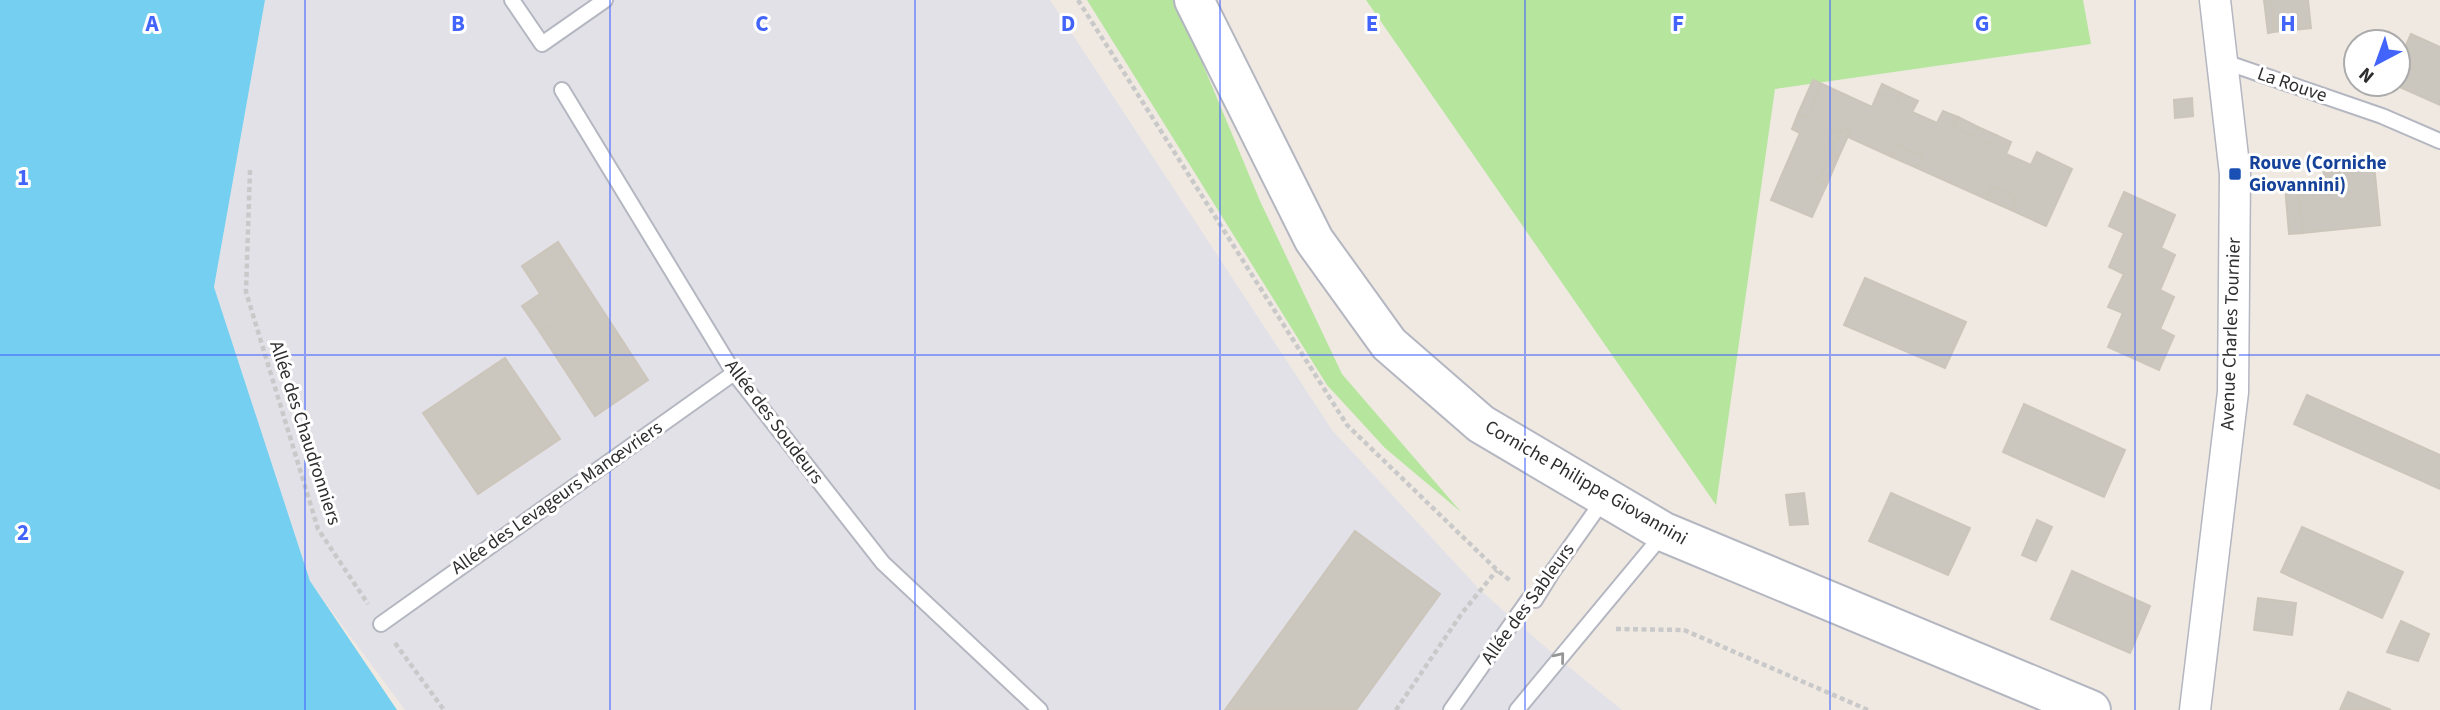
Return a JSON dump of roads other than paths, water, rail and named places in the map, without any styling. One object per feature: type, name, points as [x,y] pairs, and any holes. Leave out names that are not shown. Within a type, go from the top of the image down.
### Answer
[{"type":"main road","name":"Corniche Philippe Giovannini","points":[[1194,0],[1314,240],[1389,344],[1481,424],[1664,532],[2091,710]]},
{"type":"street","name":"Avenue Charles Tournier","points":[[2195,710],[2233,392],[2235,174],[2215,0]]},
{"type":"lane","points":[[512,0],[542,44],[605,0]]},
{"type":"lane","name":"La Rouve","points":[[2222,61],[2382,116],[2440,141]]},
{"type":"lane","name":"Allée des Soudeurs","points":[[562,90],[734,373],[883,563],[1040,710]]},
{"type":"lane","name":"Allée des Levageurs Manœvriers","points":[[381,624],[734,373]]},
{"type":"lane","name":"Allée des Sableurs","points":[[1451,710],[1529,599],[1535,600],[1605,498]]},
{"type":"lane","points":[[1517,710],[1664,532]]},
{"type":"water","points":[[0,0],[265,0],[214,287],[310,581],[397,710],[0,710]]},
{"type":"place","name":"Rouve (Corniche Giovannini)","points":[[2235,174]]}]
